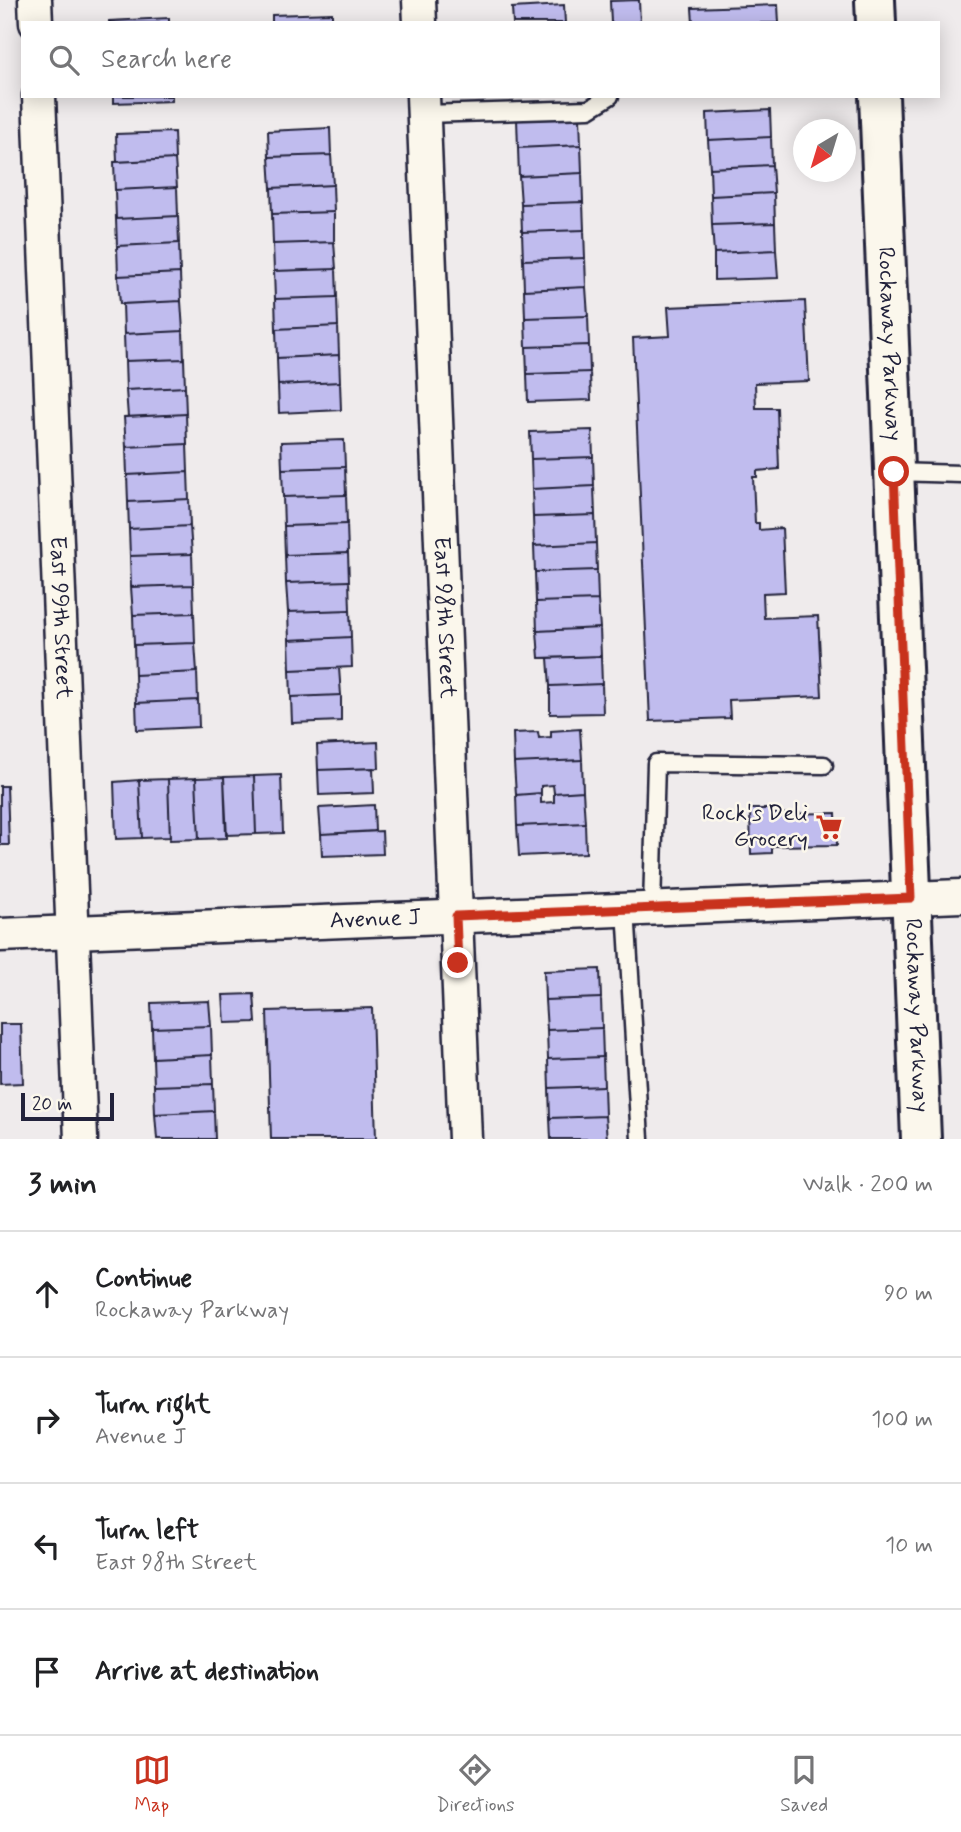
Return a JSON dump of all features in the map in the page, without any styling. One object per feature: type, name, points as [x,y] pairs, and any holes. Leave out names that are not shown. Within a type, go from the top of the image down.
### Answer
[{"type":"main road","points":[[875,0],[876,21]]},
{"type":"main road","name":"Rockaway Parkway","points":[[879,98],[920,1139]]},
{"type":"street","points":[[35,0],[36,21]]},
{"type":"street","points":[[419,0],[420,21]]},
{"type":"street","name":"East 99th Street","points":[[39,98],[81,1139]]},
{"type":"street","name":"East 98th Street","points":[[424,105],[465,1139]]},
{"type":"street","name":"Avenue J","points":[[0,935],[961,896]]},
{"type":"lane","points":[[424,105],[589,109],[607,98]]},
{"type":"lane","points":[[894,472],[961,474]]},
{"type":"lane","points":[[640,1139],[639,909],[656,763],[824,765]]},
{"type":"building","points":[[639,0],[640,21],[611,21],[610,1]]},
{"type":"building","points":[[564,5],[565,21],[513,21],[512,8]]},
{"type":"building","points":[[778,5],[779,21],[693,21],[692,8]]},
{"type":"building","points":[[332,13],[332,21],[272,21],[272,15]]},
{"type":"building","points":[[169,18],[169,21],[109,21]]},
{"type":"building","points":[[113,98],[172,98],[172,101],[113,103]]},
{"type":"building","points":[[770,110],[771,137],[708,140],[707,113]]},
{"type":"building","points":[[580,117],[581,145],[518,148],[517,119]]},
{"type":"building","points":[[330,128],[331,155],[269,157],[268,131]]},
{"type":"building","points":[[174,132],[175,159],[117,162],[116,134]]},
{"type":"building","points":[[771,137],[772,165],[710,168],[708,140]]},
{"type":"building","points":[[581,145],[582,173],[519,176],[518,148]]},
{"type":"building","points":[[331,155],[333,185],[271,188],[269,157]]},
{"type":"building","points":[[175,159],[177,187],[115,190],[114,162]]},
{"type":"building","points":[[772,165],[774,193],[711,196],[710,168]]},
{"type":"building","points":[[582,173],[583,202],[521,204],[519,176]]},
{"type":"building","points":[[333,185],[334,212],[272,214],[271,188]]},
{"type":"building","points":[[177,187],[178,216],[116,219],[115,190]]},
{"type":"building","points":[[774,193],[775,223],[712,225],[711,196]]},
{"type":"building","points":[[583,202],[584,230],[522,232],[521,204]]},
{"type":"building","points":[[334,212],[334,242],[273,244],[272,214]]},
{"type":"building","points":[[178,216],[179,243],[117,246],[116,219]]},
{"type":"building","points":[[775,223],[776,250],[714,253],[712,225]]},
{"type":"building","points":[[584,230],[585,258],[523,260],[522,232]]},
{"type":"building","points":[[334,242],[336,269],[274,271],[273,244]]},
{"type":"building","points":[[179,243],[180,273],[118,276],[117,246]]},
{"type":"building","points":[[776,250],[778,278],[714,280],[714,253]]},
{"type":"building","points":[[585,258],[586,287],[524,290],[523,260]]},
{"type":"building","points":[[336,269],[337,297],[275,299],[274,271]]},
{"type":"building","points":[[180,273],[181,301],[120,304],[118,276]]},
{"type":"building","points":[[586,287],[588,316],[525,318],[524,290]]},
{"type":"building","points":[[337,297],[338,326],[276,329],[275,299]]},
{"type":"building","points":[[181,301],[183,331],[124,334],[123,304]]},
{"type":"building","points":[[805,301],[809,381],[755,383],[756,408],[777,408],[779,469],[757,471],[757,477],[753,477],[755,523],[759,523],[759,530],[782,528],[785,592],[763,593],[764,618],[818,616],[822,696],[729,700],[730,718],[650,721],[633,338],[670,336],[668,307]]},
{"type":"building","points":[[588,316],[589,345],[526,347],[525,318]]},
{"type":"building","points":[[338,326],[339,355],[277,358],[276,329]]},
{"type":"building","points":[[183,331],[184,359],[125,361],[124,334]]},
{"type":"building","points":[[589,345],[590,372],[527,374],[526,347]]},
{"type":"building","points":[[339,355],[340,382],[278,385],[277,358]]},
{"type":"building","points":[[184,359],[185,387],[126,390],[125,361]]},
{"type":"building","points":[[590,372],[591,400],[528,402],[527,374]]},
{"type":"building","points":[[340,382],[341,410],[279,413],[278,385]]},
{"type":"building","points":[[185,387],[186,414],[128,417],[126,390]]},
{"type":"building","points":[[186,414],[187,444],[126,447],[124,417]]},
{"type":"building","points":[[592,430],[593,457],[531,459],[530,432]]},
{"type":"building","points":[[344,440],[345,467],[282,469],[281,442]]},
{"type":"building","points":[[187,444],[188,472],[127,475],[126,447]]},
{"type":"building","points":[[593,457],[594,486],[532,489],[531,459]]},
{"type":"building","points":[[345,467],[346,495],[283,497],[282,469]]},
{"type":"building","points":[[188,472],[189,499],[128,502],[127,475]]},
{"type":"building","points":[[594,486],[595,515],[533,517],[532,489]]},
{"type":"building","points":[[346,495],[347,524],[284,526],[283,497]]},
{"type":"building","points":[[189,499],[190,526],[129,529],[128,502]]},
{"type":"building","points":[[595,515],[596,543],[534,546],[533,517]]},
{"type":"building","points":[[347,524],[348,553],[285,555],[284,526]]},
{"type":"building","points":[[190,526],[192,554],[130,556],[129,529]]},
{"type":"building","points":[[596,543],[597,570],[535,572],[534,546]]},
{"type":"building","points":[[348,553],[349,581],[286,583],[285,555]]},
{"type":"building","points":[[192,554],[193,585],[131,587],[130,556]]},
{"type":"building","points":[[597,570],[598,600],[536,602],[535,572]]},
{"type":"building","points":[[349,581],[350,610],[288,612],[286,583]]},
{"type":"building","points":[[193,585],[194,613],[133,615],[131,587]]},
{"type":"building","points":[[598,600],[600,628],[537,631],[536,602]]},
{"type":"building","points":[[350,610],[351,637],[289,640],[288,612]]},
{"type":"building","points":[[194,613],[195,643],[134,645],[133,615]]},
{"type":"building","points":[[600,628],[601,656],[539,658],[537,631]]},
{"type":"building","points":[[351,637],[352,667],[290,670],[289,640]]},
{"type":"building","points":[[195,643],[197,672],[135,675],[134,645]]},
{"type":"building","points":[[601,656],[602,684],[550,686],[548,658]]},
{"type":"building","points":[[339,668],[341,695],[291,697],[290,670]]},
{"type":"building","points":[[197,672],[198,700],[136,703],[135,675]]},
{"type":"building","points":[[602,684],[603,713],[550,714],[550,686]]},
{"type":"building","points":[[341,695],[341,721],[292,723],[291,697]]},
{"type":"building","points":[[198,700],[199,727],[137,730],[136,703]]},
{"type":"building","points":[[580,729],[582,760],[514,763],[513,733],[538,732],[539,738],[551,737],[551,731]]},
{"type":"building","points":[[378,742],[379,768],[318,770],[317,745]]},
{"type":"building","points":[[582,760],[583,791],[554,793],[553,785],[541,786],[541,793],[516,795],[514,763]]},
{"type":"building","points":[[373,768],[374,793],[319,795],[318,770]]},
{"type":"building","points":[[281,775],[283,833],[256,834],[254,776]]},
{"type":"building","points":[[254,776],[256,834],[226,835],[224,777]]},
{"type":"building","points":[[224,777],[227,838],[199,839],[196,778]]},
{"type":"building","points":[[196,778],[199,839],[170,840],[168,779]]},
{"type":"building","points":[[168,779],[170,837],[142,838],[139,780]]},
{"type":"building","points":[[139,780],[142,838],[116,839],[114,782]]},
{"type":"building","points":[[0,786],[7,786],[9,845],[0,845]]},
{"type":"building","points":[[583,791],[585,823],[517,826],[516,795],[541,793],[541,803],[554,802],[554,793]]},
{"type":"building","points":[[374,805],[375,831],[321,834],[319,808]]},
{"type":"building","points":[[750,809],[771,809],[772,814],[836,813],[837,845],[772,846],[772,853],[751,854]]},
{"type":"building","points":[[585,823],[586,853],[519,856],[517,826]]},
{"type":"building","points":[[382,831],[383,854],[322,856],[321,834]]},
{"type":"building","points":[[600,969],[601,998],[545,1000],[544,971]]},
{"type":"building","points":[[254,994],[256,1022],[225,1023],[223,995]]},
{"type":"building","points":[[601,998],[602,1028],[547,1030],[545,1000]]},
{"type":"building","points":[[209,1001],[211,1026],[152,1028],[151,1003]]},
{"type":"building","points":[[372,1008],[376,1139],[271,1139],[267,1011]]},
{"type":"building","points":[[0,1024],[21,1024],[23,1083],[0,1084]]},
{"type":"building","points":[[211,1026],[212,1055],[153,1058],[152,1028]]},
{"type":"building","points":[[602,1028],[603,1057],[548,1059],[547,1030]]},
{"type":"building","points":[[212,1055],[213,1084],[154,1086],[153,1058]]},
{"type":"building","points":[[603,1057],[604,1086],[549,1088],[548,1059]]},
{"type":"building","points":[[213,1084],[214,1111],[155,1114],[154,1086]]},
{"type":"building","points":[[604,1086],[605,1116],[550,1118],[549,1088]]},
{"type":"building","points":[[214,1111],[215,1139],[157,1139],[155,1114]]},
{"type":"building","points":[[605,1116],[607,1139],[551,1139],[550,1118]]},
{"type":"place","name":"Rock's Deli Grocery","points":[[829,827]]},
{"type":"route","points":[[458,963],[456,916],[911,898],[894,472]]}]
